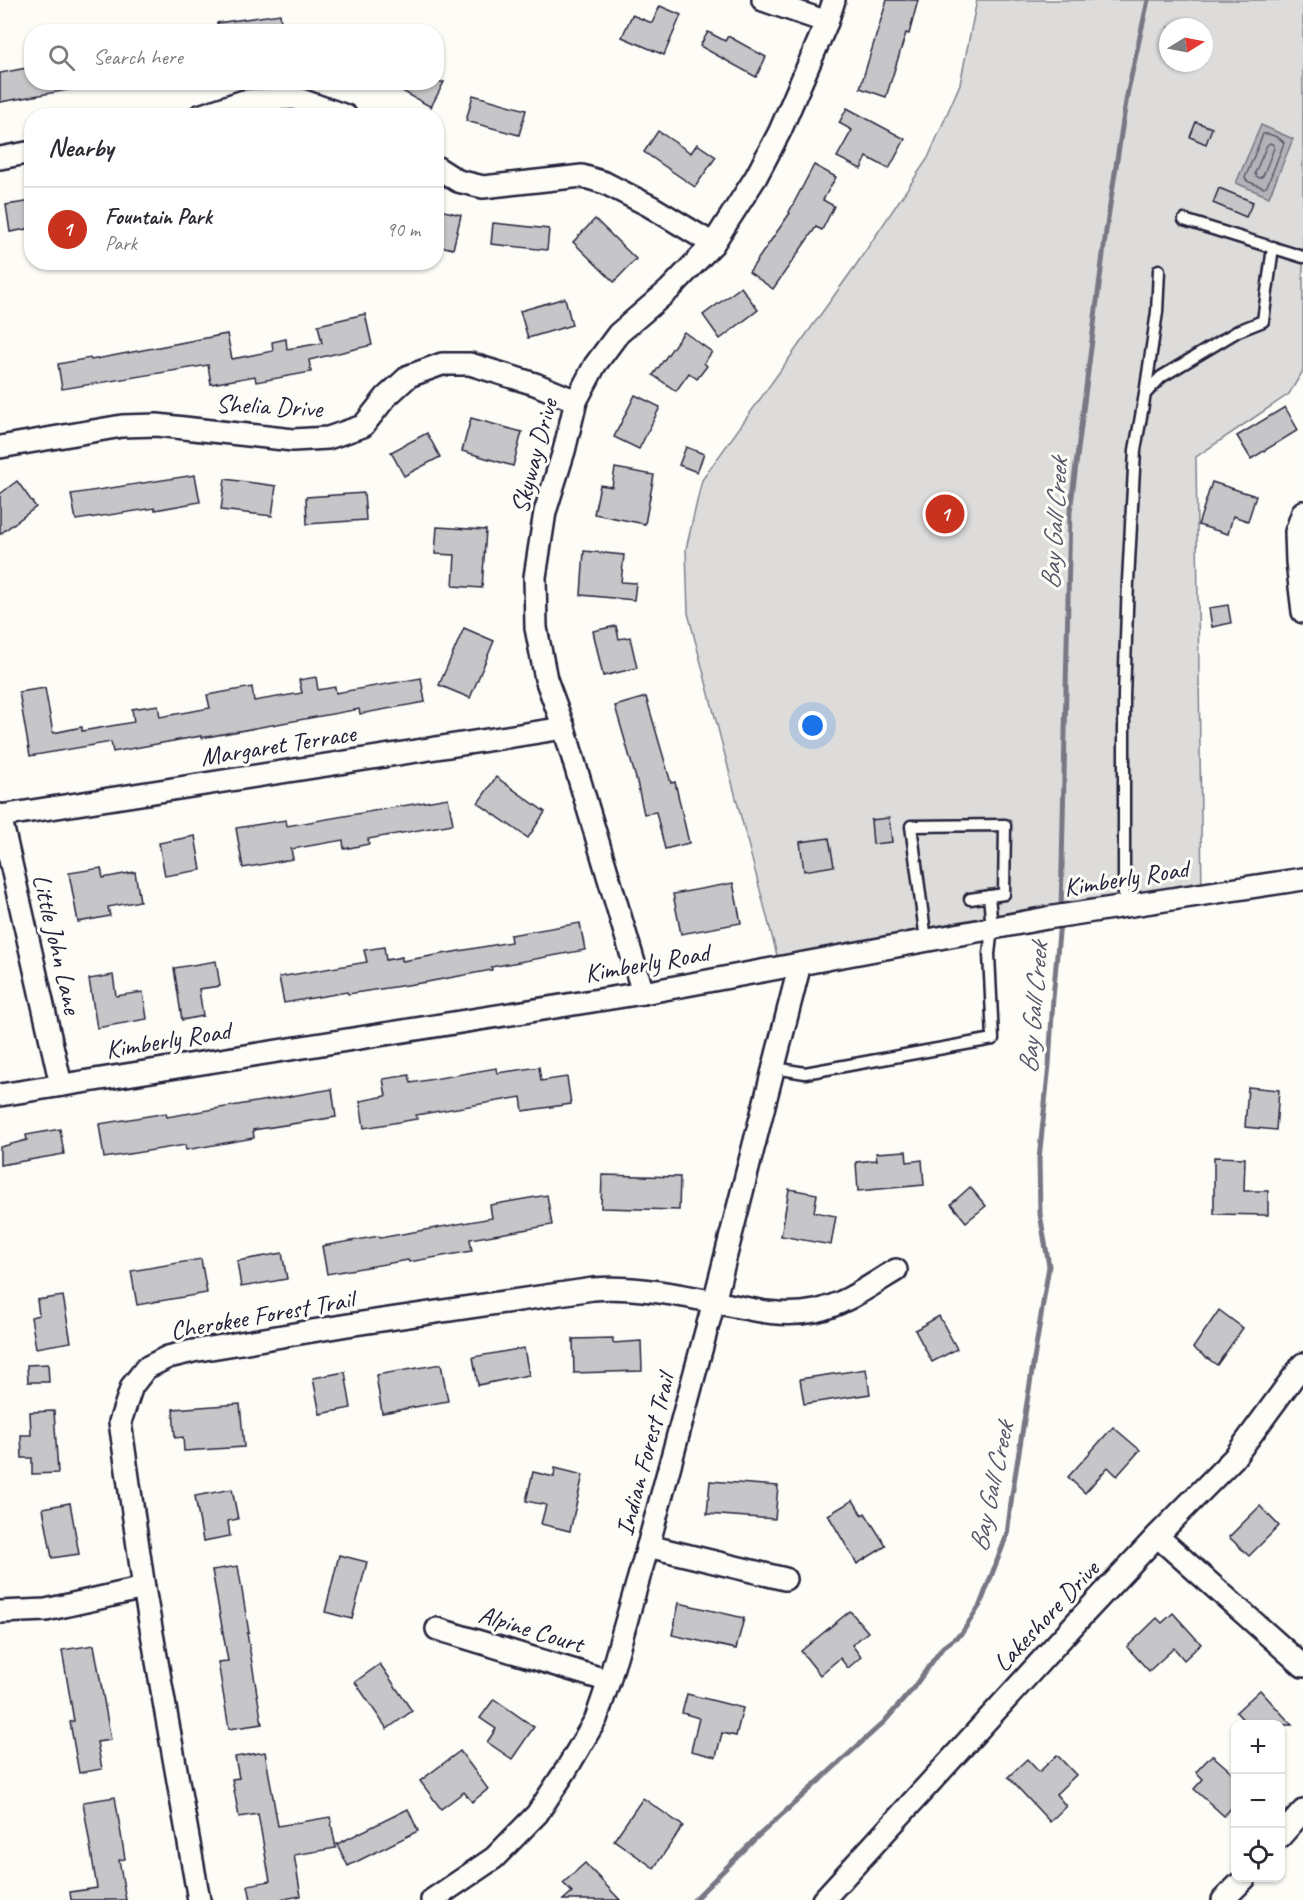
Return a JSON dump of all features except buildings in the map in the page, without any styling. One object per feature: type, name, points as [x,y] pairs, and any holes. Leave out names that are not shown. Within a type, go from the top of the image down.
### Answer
[{"type":"street","points":[[764,0],[827,22]]},
{"type":"street","name":"Skyway Drive","points":[[643,993],[564,728],[546,679],[536,628],[535,577],[545,512],[564,451],[576,401],[595,365],[618,334],[669,290],[713,244],[756,177],[780,130],[827,22],[834,0]]},
{"type":"street","points":[[223,108],[244,101],[295,98],[323,108]]},
{"type":"street","points":[[0,158],[24,154]]},
{"type":"street","points":[[444,172],[458,181],[483,188],[582,176],[605,183],[623,192],[713,244]]},
{"type":"street","name":"Shelia Drive","points":[[0,447],[122,426],[157,425],[293,440],[328,438],[363,426],[386,397],[410,376],[442,364],[470,364],[535,384],[576,401]]},
{"type":"street","points":[[1303,512],[1296,532],[1303,612]]},
{"type":"street","name":"Margaret Terrace","points":[[0,816],[564,728]]},
{"type":"street","name":"Little John Lane","points":[[0,816],[61,1085]]},
{"type":"street","name":"Kimberly Road","points":[[0,1095],[643,993],[1021,922],[1303,879]]},
{"type":"street","name":"Indian Forest Trail","points":[[432,1900],[494,1858],[537,1814],[596,1719],[609,1682],[648,1545],[714,1302],[800,964]]},
{"type":"street","name":"Cherokee Forest Trail","points":[[199,1900],[144,1588],[120,1422],[132,1386],[146,1368],[168,1358],[193,1351],[348,1325],[593,1289],[615,1288],[666,1293],[778,1314],[817,1311],[852,1296],[896,1270]]},
{"type":"street","name":"Lakeshore Drive","points":[[824,1900],[1157,1536],[1234,1458],[1303,1364]]},
{"type":"street","points":[[1157,1536],[1303,1666]]},
{"type":"street","points":[[648,1545],[785,1579]]},
{"type":"street","points":[[0,1612],[46,1610],[144,1588]]},
{"type":"street","name":"Alpine Court","points":[[437,1629],[609,1682]]},
{"type":"street","points":[[1285,1832],[1303,1811]]},
{"type":"street","points":[[1223,1900],[1241,1882]]},
{"type":"lane","points":[[1184,220],[1303,257]]},
{"type":"lane","points":[[1145,394],[1161,377],[1238,331],[1263,321],[1273,247]]},
{"type":"lane","points":[[1124,905],[1124,708],[1135,450],[1156,312],[1159,270]]},
{"type":"lane","points":[[926,940],[911,826],[1005,825],[1004,894],[970,899]]},
{"type":"lane","points":[[775,1068],[806,1073],[993,1039],[989,954],[992,928],[989,896]]},
{"type":"shaded area","points":[[977,0],[1303,0],[1303,371],[1289,394],[1196,457],[1202,894],[780,967],[688,613],[686,549],[702,480],[856,265],[928,158],[960,84]]},
{"type":"water","points":[[1261,125],[1293,139],[1269,197],[1236,183]]},
{"type":"waterway","name":"Bay Gall Creek","points":[[1061,910],[1070,512],[1106,231],[1127,95],[1148,0]]},
{"type":"waterway","name":"Bay Gall Creek","points":[[694,1900],[757,1837],[884,1722],[911,1691],[943,1647],[962,1633],[980,1605],[1007,1535],[1049,1266],[1040,1214],[1039,1159],[1060,922]]},
{"type":"place","name":"Fountain Park","points":[[945,514]]}]
